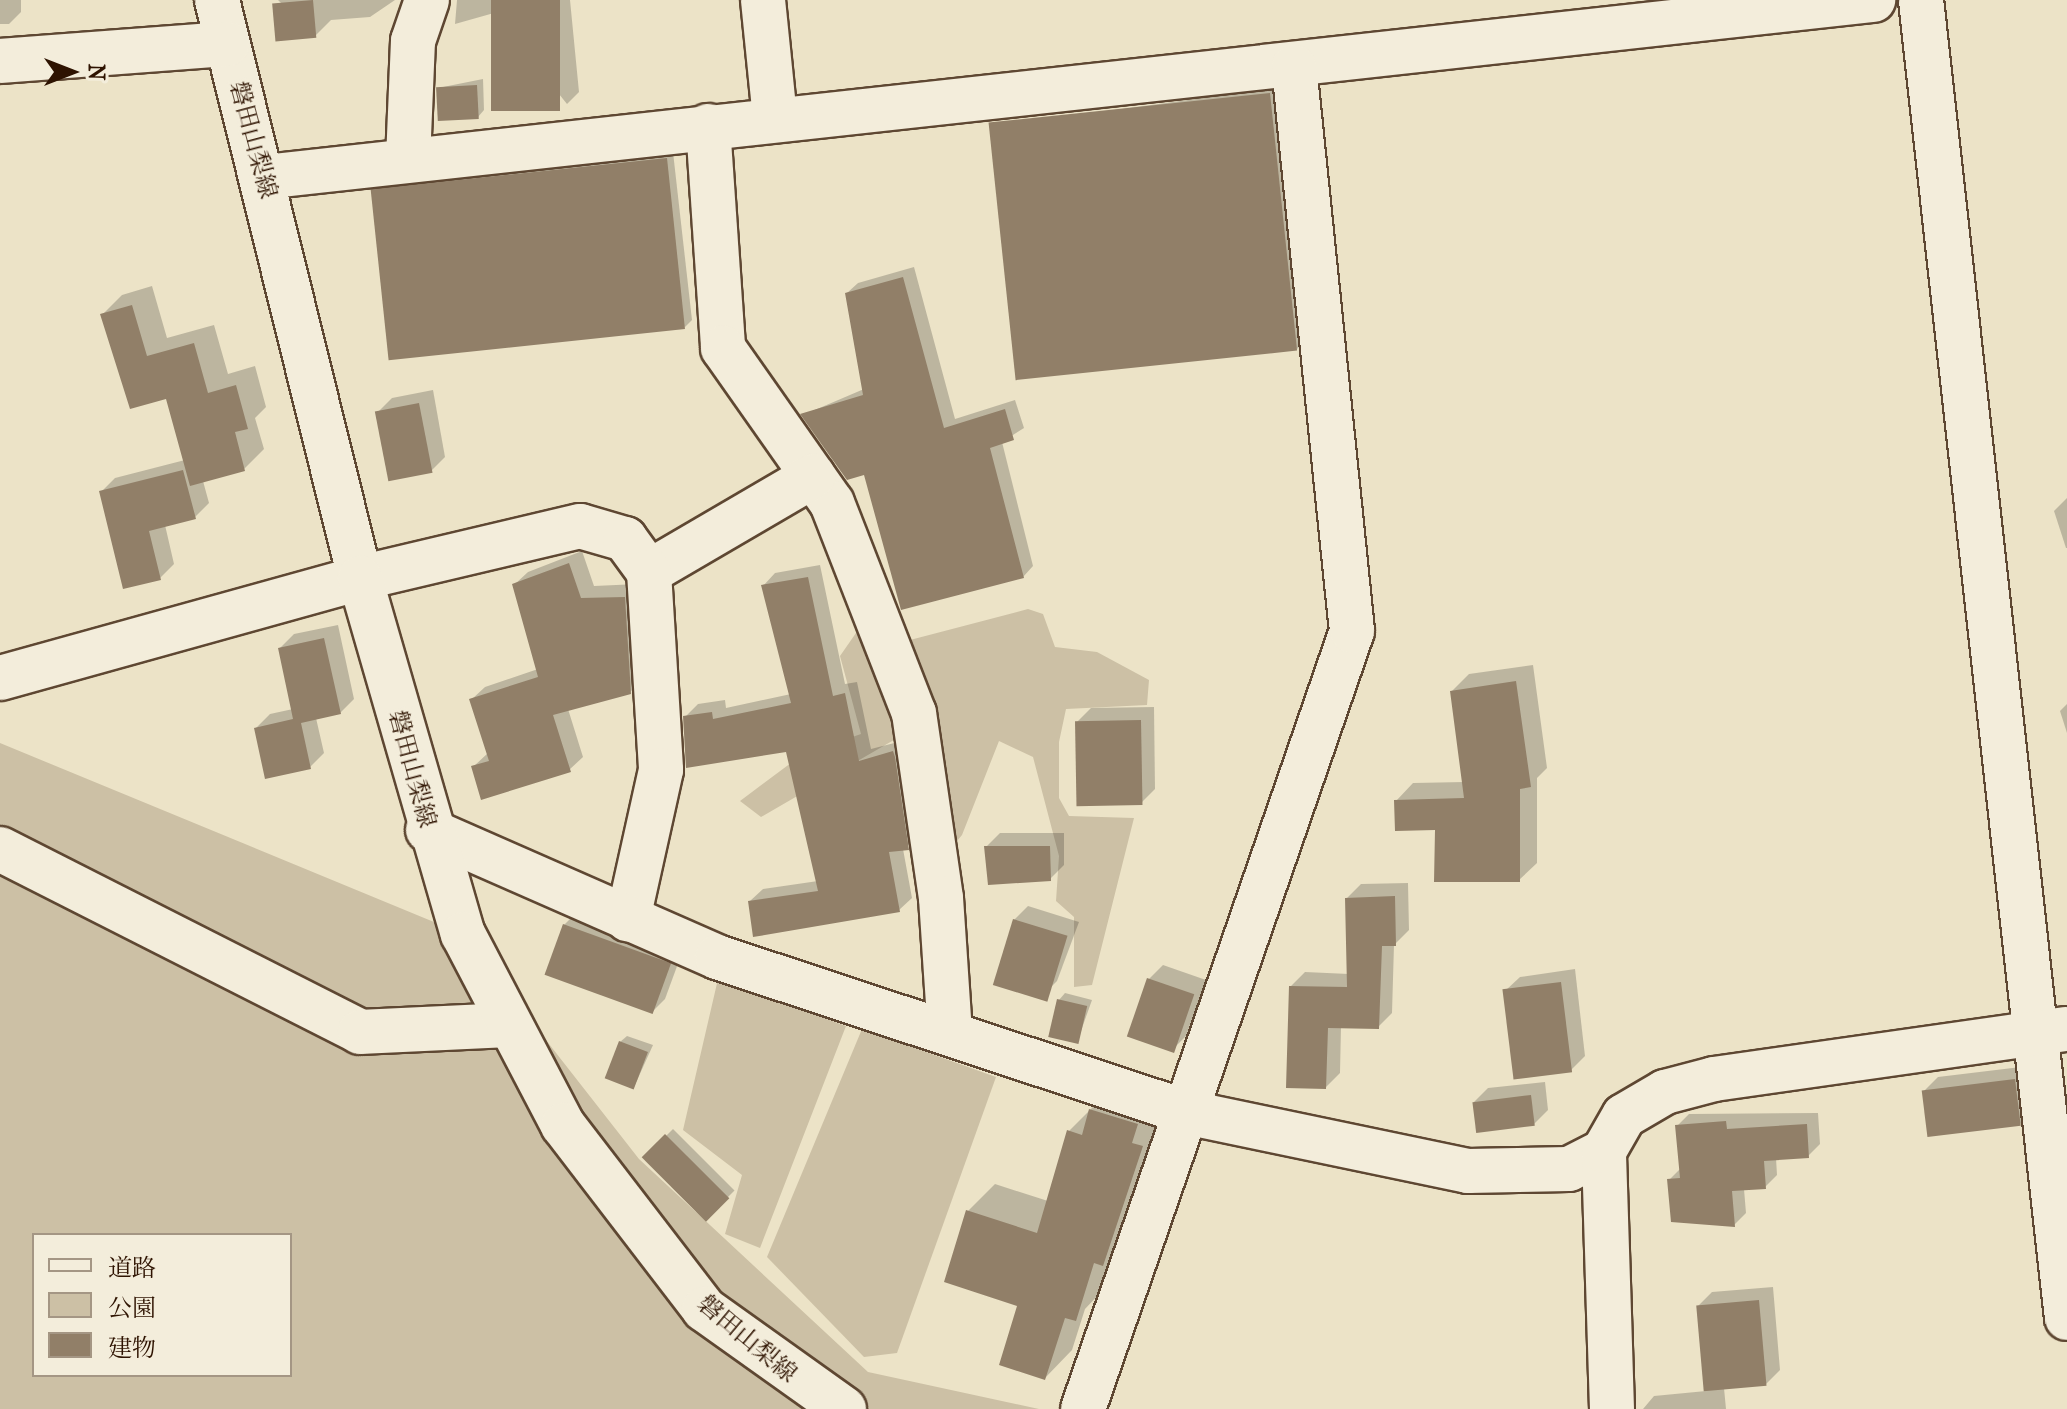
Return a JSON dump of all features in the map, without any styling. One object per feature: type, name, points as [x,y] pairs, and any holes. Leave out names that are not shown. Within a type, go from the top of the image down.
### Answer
[{"type":"street","name":"磐田山梨線","points":[[217,0],[264,177],[360,578],[428,830],[463,934],[563,1125],[704,1309],[844,1409]]},
{"type":"street","points":[[408,160],[413,41],[427,0]]},
{"type":"street","points":[[763,0],[775,118]]},
{"type":"street","points":[[264,177],[775,118],[1294,67],[1873,0]]},
{"type":"street","points":[[1921,0],[2052,1031],[2067,1318]]},
{"type":"street","points":[[0,61],[227,44]]},
{"type":"street","points":[[1083,1409],[1190,1113],[1352,631],[1294,67]]},
{"type":"street","points":[[708,126],[723,348],[832,503],[914,713],[941,898],[950,1034]]},
{"type":"street","points":[[649,572],[813,476]]},
{"type":"street","points":[[0,678],[360,578],[580,526],[625,539],[649,572],[661,770],[628,919]]},
{"type":"street","points":[[428,830],[628,919],[950,1034],[1190,1113],[1468,1171],[1569,1169],[1604,1151]]},
{"type":"street","points":[[0,849],[360,1032],[508,1025]]},
{"type":"street","points":[[1612,1409],[1604,1151],[1624,1116],[1665,1092],[1714,1079],[2052,1031]]},
{"type":"green space","points":[[1028,609],[1043,614],[1055,647],[1097,652],[1149,680],[1147,705],[1066,709],[1059,742],[1059,798],[1069,816],[1134,818],[1092,985],[1074,987],[1074,917],[1056,901],[1059,856],[1033,757],[999,741],[962,835],[926,878],[899,737],[761,817],[740,801],[803,754],[861,734],[840,656],[856,633],[910,640]]},
{"type":"green space","points":[[0,743],[463,934],[639,1159],[868,1372],[1039,1409],[0,1409]]},
{"type":"green space","points":[[718,979],[846,1026],[760,1248],[725,1234],[742,1175],[683,1130]]},
{"type":"green space","points":[[862,1029],[996,1077],[897,1353],[864,1357],[767,1257]]},
{"type":"building","points":[[313,0],[316,38],[275,41],[272,4]]},
{"type":"building","points":[[491,0],[560,0],[560,111],[491,111]]},
{"type":"building","points":[[477,85],[479,119],[438,121],[436,87]]},
{"type":"building","points":[[1270,93],[1297,351],[1016,380],[989,123]]},
{"type":"building","points":[[667,158],[685,329],[389,360],[371,189]]},
{"type":"building","points":[[903,277],[944,428],[1005,409],[1014,440],[990,448],[1024,578],[901,610],[864,475],[847,480],[800,414],[863,395],[845,293]]},
{"type":"building","points":[[132,305],[147,356],[194,343],[208,393],[236,385],[248,429],[235,432],[245,471],[190,486],[166,399],[130,409],[100,314]]},
{"type":"building","points":[[419,403],[433,473],[388,481],[375,412]]},
{"type":"building","points":[[183,470],[196,519],[149,531],[161,580],[123,589],[99,491]]},
{"type":"building","points":[[569,563],[581,598],[625,597],[631,694],[553,715],[571,772],[481,800],[471,766],[489,761],[469,699],[538,677],[512,584]]},
{"type":"building","points":[[808,577],[833,696],[845,693],[859,761],[893,751],[895,757],[909,850],[889,852],[900,912],[753,937],[748,901],[818,891],[786,752],[686,768],[683,716],[712,712],[713,719],[791,703],[761,585]]},
{"type":"building","points":[[324,638],[341,714],[301,723],[311,769],[265,779],[254,728],[293,719],[278,648]]},
{"type":"building","points":[[1516,681],[1531,787],[1520,789],[1520,882],[1434,882],[1435,830],[1395,831],[1394,800],[1464,798],[1450,691]]},
{"type":"building","points":[[1141,720],[1142,805],[1076,806],[1075,721]]},
{"type":"building","points":[[984,846],[1050,846],[1051,881],[988,885]]},
{"type":"building","points":[[1395,896],[1396,946],[1382,946],[1379,1029],[1328,1028],[1326,1089],[1286,1088],[1289,986],[1347,987],[1345,898]]},
{"type":"building","points":[[1013,919],[1068,936],[1047,1002],[993,985]]},
{"type":"building","points":[[563,924],[671,963],[653,1014],[545,975]]},
{"type":"building","points":[[1147,978],[1194,994],[1174,1053],[1127,1037]]},
{"type":"building","points":[[1561,982],[1572,1072],[1514,1080],[1502,989]]},
{"type":"building","points":[[1057,999],[1087,1006],[1078,1044],[1048,1037]]},
{"type":"building","points":[[619,1041],[648,1052],[634,1089],[605,1078]]},
{"type":"building","points":[[2015,1079],[2021,1126],[1927,1137],[1922,1090]]},
{"type":"building","points":[[1531,1095],[1535,1126],[1476,1133],[1472,1102]]},
{"type":"building","points":[[1089,1109],[1138,1124],[1132,1143],[1143,1146],[1103,1266],[1094,1263],[1076,1321],[1065,1318],[1045,1380],[999,1365],[1017,1306],[944,1282],[966,1210],[1037,1233],[1067,1130],[1082,1135]]},
{"type":"building","points":[[1726,1121],[1727,1129],[1807,1124],[1809,1158],[1764,1161],[1766,1189],[1732,1191],[1735,1227],[1671,1222],[1667,1179],[1680,1178],[1675,1125]]},
{"type":"building","points":[[665,1134],[729,1198],[706,1222],[642,1157]]},
{"type":"building","points":[[1759,1300],[1766,1386],[1704,1391],[1696,1305]]}]
